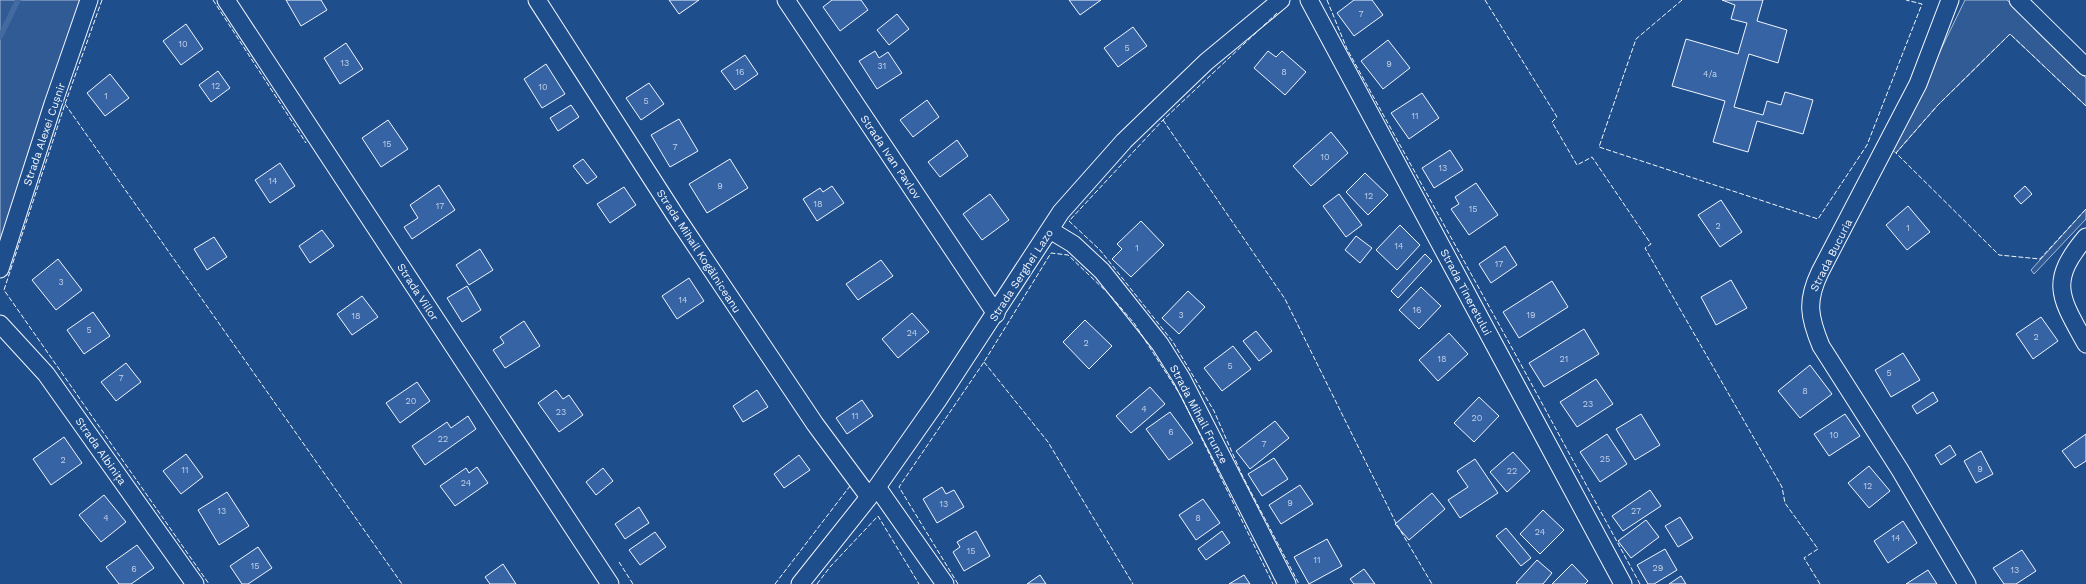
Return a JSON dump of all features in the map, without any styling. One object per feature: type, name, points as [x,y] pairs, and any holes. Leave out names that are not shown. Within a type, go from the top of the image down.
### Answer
[{"type":"street","name":"Strada Alexei Cușnir","points":[[0,268],[50,112],[89,0]]},
{"type":"street","name":"Strada Viilor","points":[[226,0],[610,584]]},
{"type":"street","name":"Strada Mihail Kogălniceanu","points":[[537,0],[685,231],[815,424],[873,492],[945,584]]},
{"type":"street","name":"Strada Ivan Pavlov","points":[[786,0],[996,314]]},
{"type":"street","name":"Strada Serghei Lazo","points":[[800,584],[873,492],[996,314],[1061,212],[1124,142],[1206,62],[1281,0]]},
{"type":"street","name":"Strada Tineretului","points":[[1309,0],[1624,584]]},
{"type":"street","name":"Strada Bucuria","points":[[1950,0],[1918,84],[1820,272],[1812,289],[1809,304],[1812,324],[1821,346],[1900,470],[1967,584]]},
{"type":"street","points":[[2018,0],[2086,67]]},
{"type":"street","name":"Strada Mihail Frunze","points":[[1050,230],[1073,244],[1102,271],[1160,344],[1182,379],[1287,584]]},
{"type":"street","points":[[2086,237],[2068,262],[2061,280],[2061,293],[2086,344]]},
{"type":"street","name":"Strada Albinița","points":[[0,324],[46,374],[195,584]]},
{"type":"shaded area","points":[[0,0],[80,0],[0,244]]},
{"type":"shaded area","points":[[1965,0],[2007,0],[2086,78],[2086,106],[2010,34],[1937,106],[1896,153],[1892,150]]},
{"type":"shaded area","points":[[2086,209],[2086,219],[2034,274],[2031,270]]},
{"type":"building","points":[[286,0],[321,0],[327,10],[301,26]]},
{"type":"building","points":[[669,0],[699,0],[679,14]]},
{"type":"building","points":[[832,0],[861,0],[868,10],[840,31],[823,7]]},
{"type":"building","points":[[1069,0],[1101,0],[1080,15]]},
{"type":"building","points":[[1354,0],[1372,0],[1383,15],[1354,36],[1337,13]]},
{"type":"building","points":[[1722,0],[1763,0],[1757,21],[1787,30],[1778,63],[1749,54],[1734,107],[1763,115],[1767,101],[1781,105],[1785,92],[1813,100],[1803,134],[1757,121],[1748,152],[1713,142],[1725,101],[1672,86],[1686,39],[1738,54],[1747,23],[1731,19],[1735,5]]},
{"type":"building","points":[[897,14],[909,29],[889,45],[877,30]]},
{"type":"building","points":[[186,24],[203,49],[181,65],[163,41]]},
{"type":"building","points":[[1133,27],[1147,46],[1118,67],[1104,48]]},
{"type":"building","points":[[1388,40],[1410,68],[1383,89],[1361,61]]},
{"type":"building","points":[[346,43],[363,69],[340,84],[324,58]]},
{"type":"building","points":[[875,51],[879,58],[888,52],[902,73],[877,89],[859,61]]},
{"type":"building","points":[[1268,51],[1276,57],[1282,51],[1306,72],[1285,95],[1254,68]]},
{"type":"building","points":[[745,55],[758,74],[735,90],[721,71]]},
{"type":"building","points":[[546,64],[565,94],[542,108],[524,79]]},
{"type":"building","points":[[218,71],[230,88],[211,102],[199,85]]},
{"type":"building","points":[[110,74],[129,98],[105,116],[87,93]]},
{"type":"building","points":[[649,83],[664,104],[641,120],[626,98]]},
{"type":"building","points":[[1422,93],[1439,118],[1409,139],[1391,113]]},
{"type":"building","points":[[927,100],[939,117],[913,137],[900,120]]},
{"type":"building","points":[[571,105],[579,117],[558,131],[550,118]]},
{"type":"building","points":[[679,119],[698,151],[670,167],[651,135]]},
{"type":"building","points":[[388,120],[408,149],[381,167],[362,138]]},
{"type":"building","points":[[1331,132],[1348,153],[1311,186],[1293,166]]},
{"type":"building","points":[[957,140],[968,156],[940,177],[928,162]]},
{"type":"building","points":[[1450,150],[1463,170],[1434,188],[1422,168]]},
{"type":"building","points":[[583,159],[597,177],[587,184],[573,166]]},
{"type":"building","points":[[730,159],[748,188],[707,213],[689,184]]},
{"type":"building","points":[[280,163],[295,186],[270,203],[255,180]]},
{"type":"building","points":[[1365,173],[1388,195],[1368,215],[1346,192]]},
{"type":"building","points":[[1476,183],[1498,215],[1469,235],[1451,209],[1459,204],[1455,197]]},
{"type":"building","points":[[439,185],[455,210],[412,239],[404,227],[418,218],[410,205]]},
{"type":"building","points":[[832,186],[844,203],[817,221],[803,199],[820,188],[823,192]]},
{"type":"building","points":[[2025,186],[2032,194],[2021,204],[2014,196]]},
{"type":"building","points":[[624,187],[636,205],[610,223],[597,204]]},
{"type":"building","points":[[990,194],[1009,220],[982,240],[963,214]]},
{"type":"building","points":[[1339,194],[1362,225],[1346,237],[1323,206]]},
{"type":"building","points":[[1721,200],[1742,232],[1720,247],[1698,215]]},
{"type":"building","points":[[1908,206],[1930,232],[1907,250],[1886,225]]},
{"type":"building","points":[[1141,221],[1164,245],[1131,277],[1112,259],[1122,249],[1117,244]]},
{"type":"building","points":[[1400,225],[1420,245],[1397,270],[1376,250]]},
{"type":"building","points":[[322,230],[334,246],[310,263],[299,246]]},
{"type":"building","points":[[1356,236],[1372,248],[1360,263],[1345,250]]},
{"type":"building","points":[[214,237],[227,257],[207,270],[194,249]]},
{"type":"building","points":[[1505,246],[1517,265],[1491,283],[1479,264]]},
{"type":"building","points":[[480,249],[493,270],[469,285],[456,265]]},
{"type":"building","points":[[1425,254],[1432,261],[1398,298],[1391,291]]},
{"type":"building","points":[[58,259],[82,290],[56,310],[32,280]]},
{"type":"building","points":[[881,260],[893,276],[858,300],[846,284]]},
{"type":"building","points":[[689,278],[704,301],[677,319],[662,296]]},
{"type":"building","points":[[1731,280],[1747,308],[1716,325],[1701,297]]},
{"type":"building","points":[[1552,281],[1568,307],[1519,338],[1503,312]]},
{"type":"building","points":[[467,286],[481,310],[462,322],[447,298]]},
{"type":"building","points":[[1421,287],[1441,306],[1419,329],[1399,310]]},
{"type":"building","points":[[1188,291],[1205,307],[1179,334],[1162,318]]},
{"type":"building","points":[[362,296],[378,317],[352,335],[337,314]]},
{"type":"building","points":[[93,312],[110,336],[84,354],[67,330]]},
{"type":"building","points":[[912,313],[929,332],[898,358],[882,339]]},
{"type":"building","points":[[2041,317],[2058,341],[2033,359],[2016,334]]},
{"type":"building","points":[[1085,320],[1112,346],[1089,369],[1063,342]]},
{"type":"building","points":[[524,321],[540,346],[505,368],[493,350],[504,343],[500,337]]},
{"type":"building","points":[[1584,329],[1599,354],[1544,387],[1529,363]]},
{"type":"building","points":[[1256,331],[1272,351],[1259,361],[1243,341]]},
{"type":"building","points":[[1449,333],[1468,354],[1438,381],[1419,360]]},
{"type":"building","points":[[1233,346],[1251,369],[1222,391],[1204,368]]},
{"type":"building","points":[[1903,353],[1920,380],[1891,397],[1875,370]]},
{"type":"building","points":[[126,363],[141,382],[116,401],[101,382]]},
{"type":"building","points":[[1810,365],[1832,394],[1800,418],[1778,391]]},
{"type":"building","points":[[1596,379],[1613,404],[1577,427],[1560,402]]},
{"type":"building","points":[[417,382],[430,401],[400,423],[386,403]]},
{"type":"building","points":[[1150,387],[1165,404],[1131,433],[1116,416]]},
{"type":"building","points":[[556,390],[563,399],[569,395],[583,415],[559,432],[538,403]]},
{"type":"building","points":[[757,390],[768,407],[743,422],[733,406]]},
{"type":"building","points":[[1933,392],[1938,401],[1917,414],[1912,406]]},
{"type":"building","points":[[1479,397],[1499,416],[1474,442],[1454,423]]},
{"type":"building","points":[[862,400],[873,416],[847,434],[836,418]]},
{"type":"building","points":[[1170,412],[1193,443],[1169,460],[1146,429]]},
{"type":"building","points":[[1641,414],[1660,445],[1635,460],[1616,429]]},
{"type":"building","points":[[1845,414],[1860,436],[1829,456],[1814,434]]},
{"type":"building","points":[[468,416],[476,429],[425,465],[412,446],[447,422],[451,428]]},
{"type":"building","points":[[1275,421],[1289,438],[1250,469],[1236,451]]},
{"type":"building","points":[[1607,434],[1627,464],[1600,482],[1580,452]]},
{"type":"building","points":[[2086,434],[2086,461],[2075,468],[2062,451]]},
{"type":"building","points":[[64,437],[82,463],[51,485],[33,459]]},
{"type":"building","points":[[1950,445],[1956,455],[1941,465],[1935,455]]},
{"type":"building","points":[[1981,451],[1993,474],[1976,483],[1964,461]]},
{"type":"building","points":[[1513,452],[1530,471],[1507,492],[1490,472]]},
{"type":"building","points":[[186,454],[203,477],[181,494],[163,471]]},
{"type":"building","points":[[799,455],[810,470],[784,488],[774,474]]},
{"type":"building","points":[[1274,458],[1288,479],[1262,496],[1248,474]]},
{"type":"building","points":[[1475,459],[1498,493],[1460,518],[1448,500],[1468,487],[1457,471]]},
{"type":"building","points":[[1869,466],[1890,491],[1869,508],[1848,483]]},
{"type":"building","points":[[477,467],[488,483],[455,506],[440,486],[466,468],[469,473]]},
{"type":"building","points":[[603,468],[613,481],[596,495],[586,482]]},
{"type":"building","points":[[1300,485],[1313,504],[1281,524],[1269,505]]},
{"type":"building","points":[[942,487],[946,494],[954,490],[964,507],[937,523],[923,499]]},
{"type":"building","points":[[1650,490],[1661,506],[1623,531],[1612,516]]},
{"type":"building","points":[[227,492],[249,526],[219,545],[198,510]]},
{"type":"building","points":[[1432,493],[1445,509],[1409,540],[1395,524]]},
{"type":"building","points":[[104,495],[126,522],[101,542],[79,515]]},
{"type":"building","points":[[1203,499],[1220,523],[1196,540],[1179,515]]},
{"type":"building","points":[[639,507],[649,523],[625,539],[615,524]]},
{"type":"building","points":[[1543,510],[1564,530],[1540,554],[1520,534]]},
{"type":"building","points":[[1680,517],[1693,538],[1678,547],[1665,526]]},
{"type":"building","points":[[1646,520],[1659,537],[1631,558],[1618,541]]},
{"type":"building","points":[[1903,521],[1917,543],[1888,563],[1874,541]]},
{"type":"building","points":[[1506,528],[1531,558],[1521,566],[1496,536]]},
{"type":"building","points":[[976,531],[990,556],[964,571],[953,552],[960,547],[957,542]]},
{"type":"building","points":[[1222,531],[1230,543],[1206,560],[1198,549]]},
{"type":"building","points":[[655,532],[666,547],[640,565],[629,550]]},
{"type":"building","points":[[1327,539],[1342,566],[1309,584],[1294,557]]},
{"type":"building","points":[[137,545],[154,568],[131,584],[119,584],[106,567]]},
{"type":"building","points":[[258,547],[272,568],[248,584],[242,584],[230,566]]},
{"type":"building","points":[[1665,549],[1677,570],[1654,584],[1648,584],[1637,565]]},
{"type":"building","points":[[2022,550],[2036,571],[2016,584],[2004,584],[1993,568]]},
{"type":"building","points":[[1537,560],[1552,573],[1543,584],[1516,583]]},
{"type":"building","points":[[503,564],[516,584],[490,584],[485,577]]},
{"type":"building","points":[[1572,564],[1588,581],[1585,584],[1552,584]]},
{"type":"building","points":[[1364,569],[1375,584],[1354,584],[1350,579]]},
{"type":"building","points":[[1928,570],[1937,584],[1906,584]]},
{"type":"building","points":[[1040,575],[1046,584],[1027,584]]},
{"type":"building","points":[[1244,575],[1250,584],[1229,584]]},
{"type":"building","points":[[1681,576],[1686,584],[1669,584]]},
{"type":"waterway","points":[[0,37],[18,0]]},
{"type":"fence","points":[[102,0],[65,104],[4,290],[209,584]]},
{"type":"fence","points":[[213,0],[306,143]]},
{"type":"fence","points":[[1327,0],[1347,49],[1640,584]]},
{"type":"fence","points":[[1485,0],[1557,117],[1552,122],[1577,165],[1592,157],[1651,244],[1645,248],[1782,487],[1785,503],[1818,549],[1804,558],[1820,584]]},
{"type":"fence","points":[[1682,0],[1636,39],[1599,147],[1818,219],[1867,145],[1922,4],[1906,0]]},
{"type":"fence","points":[[1277,13],[1163,120],[1069,221],[1100,250],[1173,342],[1214,411],[1242,475],[1299,584]]},
{"type":"fence","points":[[2086,106],[2010,34],[1937,106],[1896,153],[1999,255],[2040,259],[2086,209]]},
{"type":"fence","points":[[65,104],[402,584]]},
{"type":"fence","points":[[1163,120],[1285,299],[1396,523],[1432,584]]},
{"type":"fence","points":[[958,584],[899,487],[984,362],[1051,253],[1068,255],[1109,294],[1134,323],[1181,396],[1273,584]]},
{"type":"fence","points":[[984,362],[1048,442],[1133,584]]},
{"type":"fence","points":[[775,584],[850,486]]},
{"type":"fence","points":[[817,584],[830,567],[878,516],[919,584]]},
{"type":"fence","points":[[619,562],[633,584]]}]
